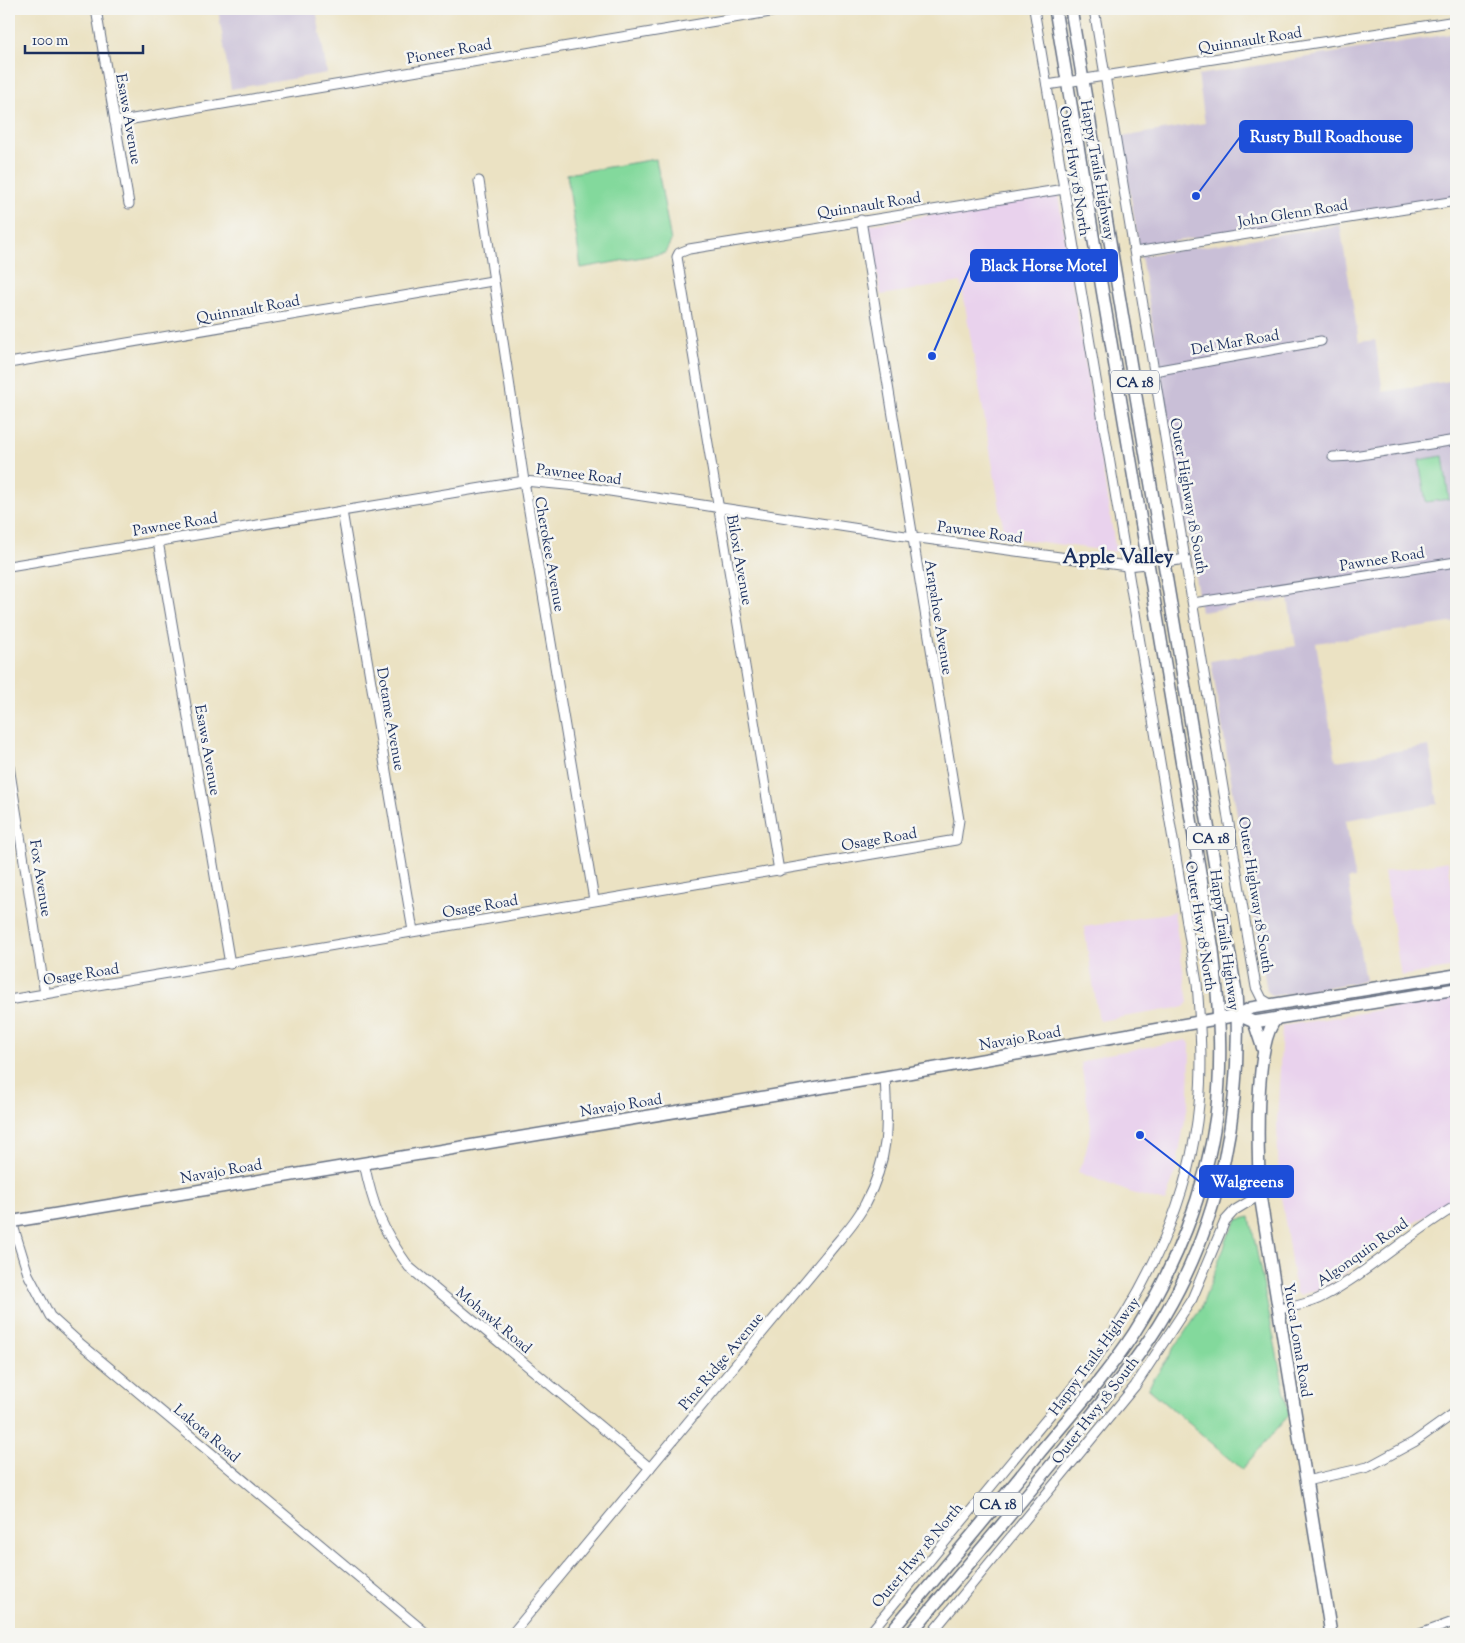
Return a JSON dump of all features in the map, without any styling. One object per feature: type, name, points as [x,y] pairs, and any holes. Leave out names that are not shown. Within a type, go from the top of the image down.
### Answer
[{"type":"main road","name":"Happy Trails Highway","points":[[889,1634],[1083,1400],[1132,1335],[1152,1302],[1186,1230],[1201,1184],[1210,1147],[1220,1077],[1221,1018],[1213,950],[1055,9]]},
{"type":"main road","name":"Happy Trails Highway","points":[[910,1634],[1032,1491],[1137,1358],[1165,1314],[1197,1246],[1218,1191],[1235,1088],[1238,1015],[1236,992],[1071,9]]},
{"type":"main road","points":[[1133,473],[1141,484],[1154,555],[1165,562]]},
{"type":"main road","points":[[1147,564],[1159,573],[1172,645],[1181,662]]},
{"type":"main road","name":"Navajo Road","points":[[11,1222],[885,1077],[1238,1015],[1251,1008],[1456,975]]},
{"type":"main road","points":[[1238,1015],[1254,1022],[1456,989]]},
{"type":"main road","points":[[1263,1049],[1270,1024],[1276,1018]]},
{"type":"main road","points":[[1254,1022],[1263,1049]]},
{"type":"main road","name":"Yucca Loma Road","points":[[1263,1049],[1258,1135],[1260,1195],[1331,1634]]},
{"type":"street","name":"Esaws Avenue","points":[[96,9],[129,204]]},
{"type":"street","name":"Pioneer Road","points":[[115,122],[788,9]]},
{"type":"street","name":"Outer Hwy 18 North","points":[[869,1634],[1092,1364],[1121,1324],[1142,1289],[1172,1222],[1191,1159],[1200,1103],[1200,1022],[1190,940],[1034,9]]},
{"type":"street","name":"Outer Highway 18 South","points":[[1094,9],[1194,603],[1256,987]]},
{"type":"street","name":"Quinnault Road","points":[[1047,85],[1456,21]]},
{"type":"street","name":"Cherokee Avenue","points":[[479,182],[492,282],[594,900]]},
{"type":"street","name":"Quinnault Road","points":[[679,253],[689,248],[1064,189]]},
{"type":"street","name":"John Glenn Road","points":[[1135,252],[1456,201]]},
{"type":"street","name":"Arapahoe Avenue","points":[[861,220],[960,820],[956,840]]},
{"type":"street","name":"Biloxi Avenue","points":[[679,253],[676,262],[779,871]]},
{"type":"street","name":"Quinnault Road","points":[[9,363],[492,282]]},
{"type":"street","name":"Del Mar Road","points":[[1154,371],[1321,341]]},
{"type":"street","points":[[1332,457],[1354,456],[1456,440]]},
{"type":"street","name":"Pawnee Road","points":[[9,566],[524,481],[577,486],[912,537],[1126,566],[1147,564]]},
{"type":"street","name":"Dotame Avenue","points":[[342,511],[413,931]]},
{"type":"street","name":"Esaws Avenue","points":[[158,541],[230,964]]},
{"type":"street","points":[[1165,562],[1186,559]]},
{"type":"street","name":"Pawnee Road","points":[[1194,603],[1456,562]]},
{"type":"street","name":"Fox Avenue","points":[[9,766],[46,994]]},
{"type":"street","name":"Osage Road","points":[[9,1000],[956,840]]},
{"type":"street","points":[[1256,987],[1262,999],[1272,1005]]},
{"type":"street","points":[[1251,1008],[1256,987]]},
{"type":"street","name":"Pine Ridge Avenue","points":[[512,1634],[865,1206],[880,1170],[888,1126],[885,1077]]},
{"type":"street","name":"Mohawk Road","points":[[364,1163],[371,1198],[388,1239],[409,1267],[650,1468]]},
{"type":"street","name":"Outer Hwy 18 South","points":[[931,1634],[1135,1386],[1192,1299],[1225,1221],[1235,1210],[1260,1195]]},
{"type":"street","name":"Algonquin Road","points":[[1278,1309],[1292,1307],[1321,1298],[1427,1223],[1456,1206]]},
{"type":"street","name":"Lakota Road","points":[[11,1222],[28,1274],[50,1316],[82,1346],[427,1634]]},
{"type":"street","points":[[1306,1481],[1368,1467],[1414,1442],[1456,1412]]},
{"type":"street","points":[[1420,1634],[1456,1621]]},
{"type":"shaded area","points":[[218,9],[316,9],[327,73],[231,89]]},
{"type":"shaded area","points":[[1456,33],[1456,197],[1139,247],[1121,137],[1205,123],[1198,75]]},
{"type":"shaded area","points":[[1058,194],[1116,552],[1005,537],[961,282],[881,295],[869,225]]},
{"type":"shaded area","points":[[1340,225],[1359,342],[1375,340],[1383,392],[1456,380],[1456,622],[1316,643],[1336,761],[1429,746],[1438,804],[1346,820],[1355,878],[1348,879],[1365,981],[1273,996],[1267,991],[1211,661],[1296,646],[1288,599],[1201,612],[1141,256]]},
{"type":"shaded area","points":[[1448,861],[1456,911],[1456,967],[1401,976],[1384,872]]},
{"type":"shaded area","points":[[1174,912],[1188,1002],[1184,1007],[1099,1021],[1084,927]]},
{"type":"shaded area","points":[[1456,997],[1456,1197],[1404,1229],[1339,1278],[1321,1288],[1301,1295],[1296,1293],[1279,1183],[1277,1123],[1282,1026]]},
{"type":"shaded area","points":[[1187,1040],[1190,1044],[1189,1099],[1175,1174],[1165,1202],[1129,1192],[1078,1172],[1085,1155],[1091,1128],[1081,1063],[1102,1055]]},
{"type":"green space","points":[[656,159],[671,241],[665,253],[581,268],[567,174]]},
{"type":"green space","points":[[1443,456],[1449,499],[1426,502],[1419,460]]},
{"type":"green space","points":[[1250,1217],[1289,1415],[1242,1469],[1148,1388],[1201,1308],[1229,1234],[1237,1220]]},
{"type":"place","name":"Rusty Bull Roadhouse","points":[[1196,196]]},
{"type":"place","name":"Black Horse Motel","points":[[932,356]]},
{"type":"place","name":"Walgreens","points":[[1140,1135]]},
{"type":"district","name":"Apple Valley","points":[[1118,556]]}]
